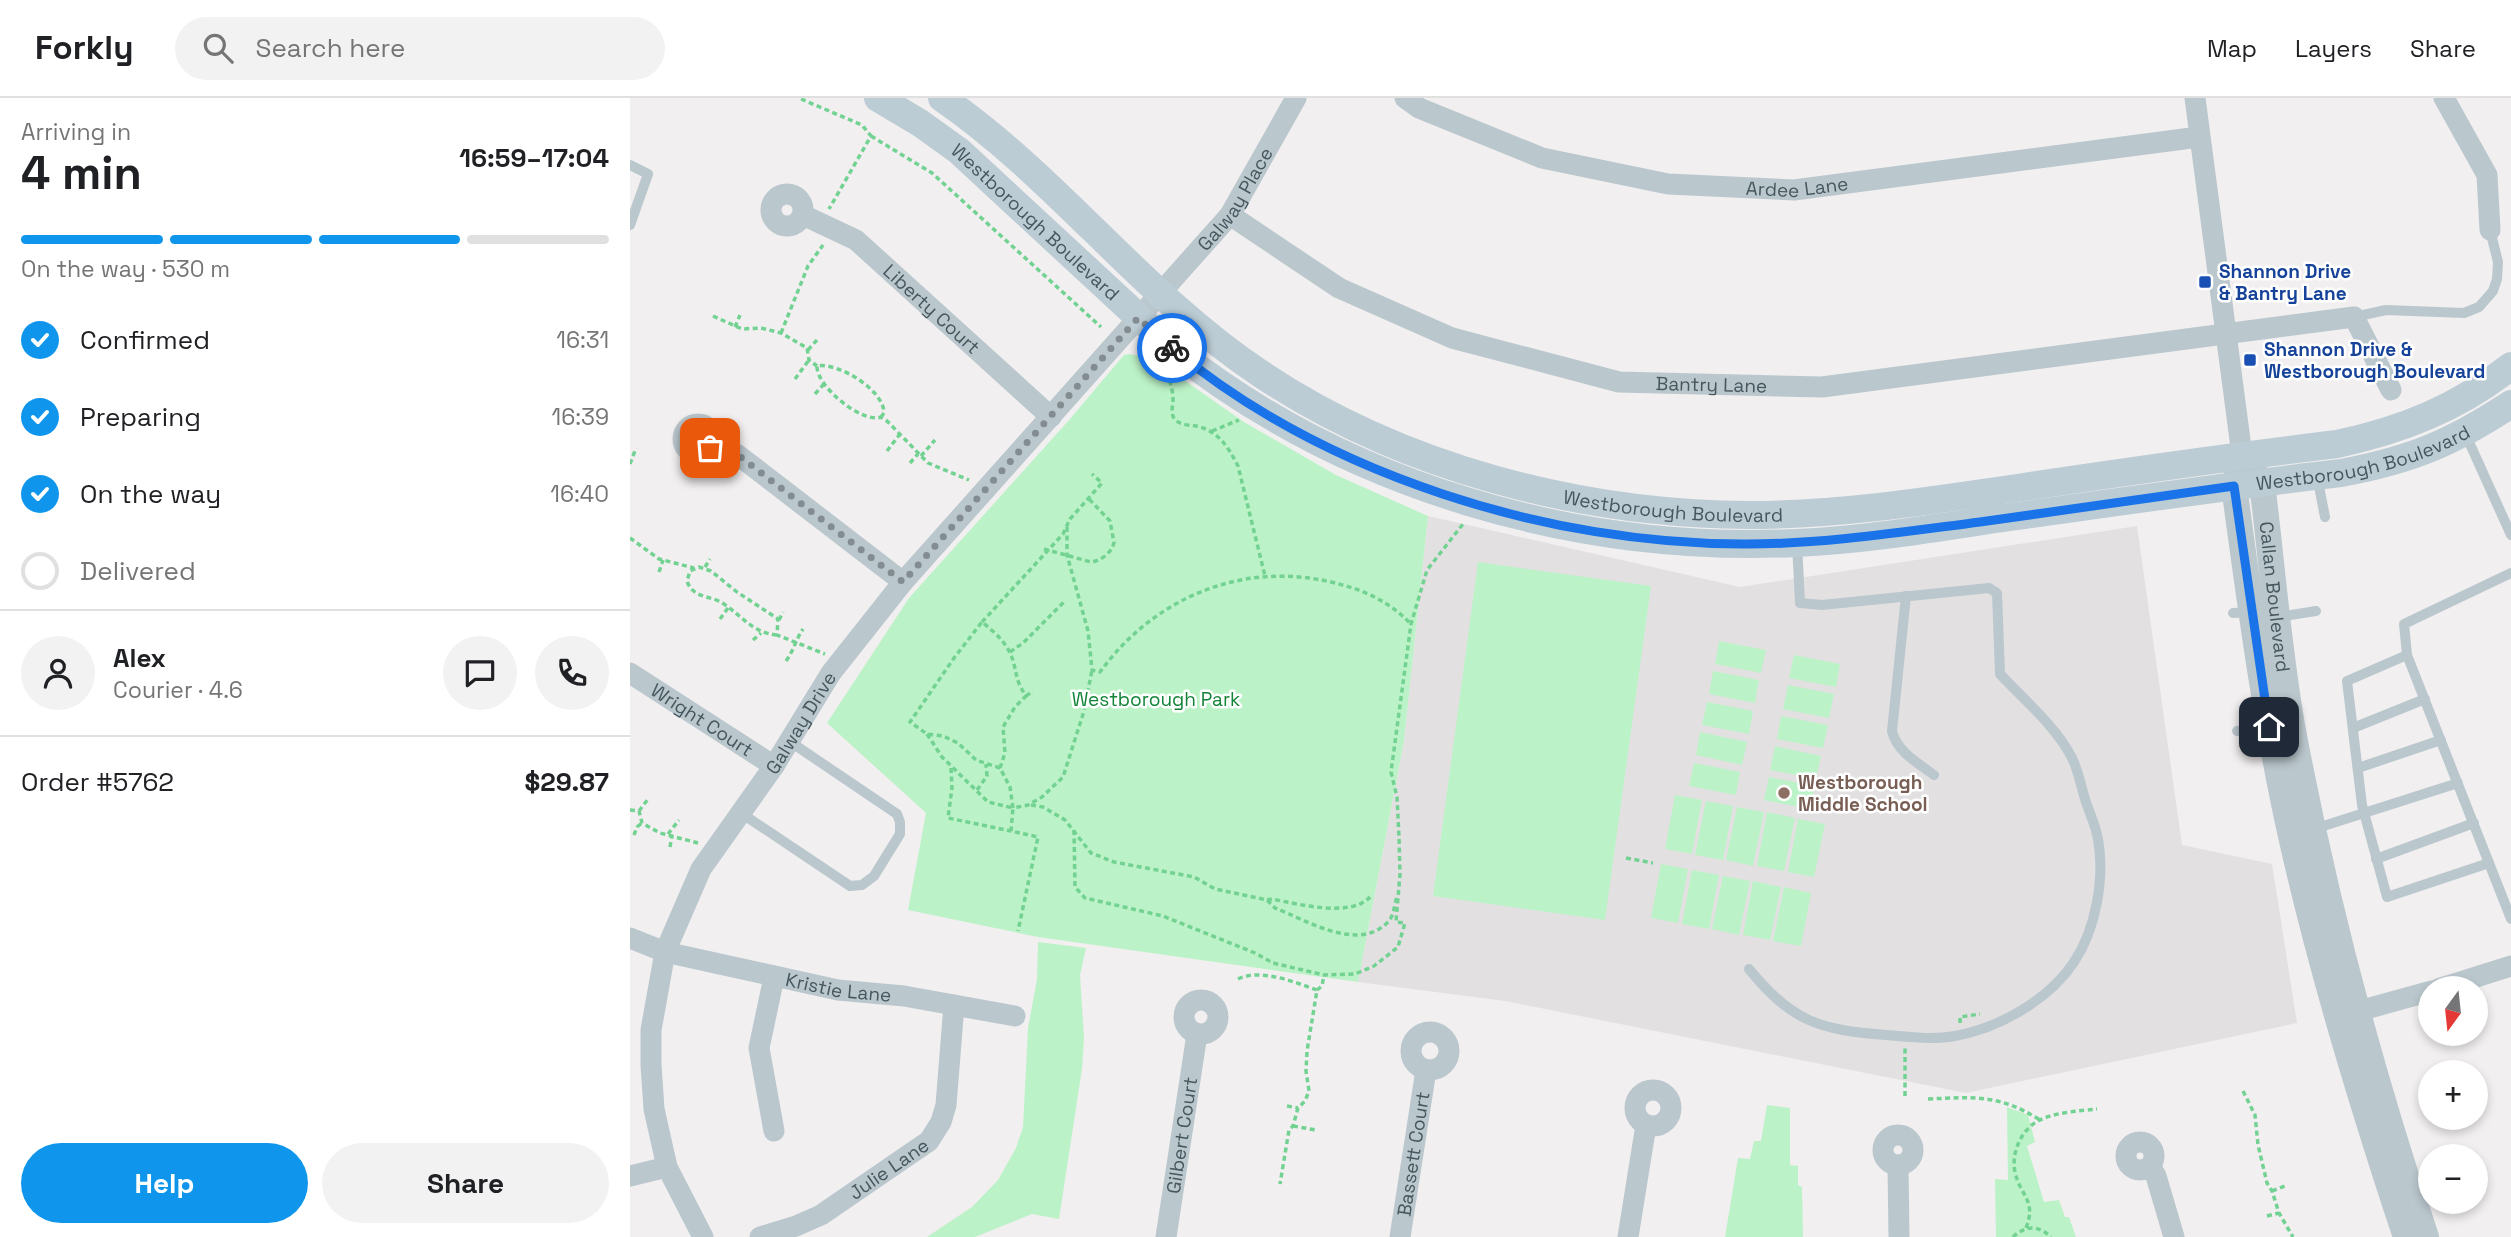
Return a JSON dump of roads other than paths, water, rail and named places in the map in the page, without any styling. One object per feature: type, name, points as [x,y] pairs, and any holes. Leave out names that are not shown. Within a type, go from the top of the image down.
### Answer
[{"type":"main road","name":"Westborough Boulevard","points":[[878,98],[959,151],[1138,318],[1208,376],[1284,424],[1367,464],[1455,497],[1539,520],[1638,537],[1745,544],[1797,543],[1888,534],[2387,465],[2432,449],[2465,433],[2511,404]]},
{"type":"main road","name":"Westborough Boulevard","points":[[942,98],[978,123],[1018,157],[1162,293],[1226,350],[1263,376],[1340,418],[1411,450],[1462,469],[1545,492],[1593,501],[1694,513],[1845,511],[2337,444],[2380,435],[2418,421],[2459,402],[2511,366]]},
{"type":"street","name":"Galway Place","points":[[1162,293],[1230,215],[1296,98]]},
{"type":"street","name":"Ardee Lane","points":[[1405,98],[1419,107],[1542,158],[1680,185],[1794,190],[2199,137]]},
{"type":"street","points":[[2195,98],[2242,455]]},
{"type":"street","points":[[2444,98],[2487,175],[2490,230]]},
{"type":"street","name":"Liberty Court","points":[[803,215],[856,240],[1051,417]]},
{"type":"street","name":"Bantry Lane","points":[[1230,215],[1339,288],[1452,338],[1619,382],[1822,387],[2354,317]]},
{"type":"street","name":"Galway Drive","points":[[703,1237],[667,1167],[654,1109],[651,1065],[651,1030],[665,952],[701,869],[774,766],[831,673],[903,582],[1162,293]]},
{"type":"street","points":[[2354,317],[2391,390]]},
{"type":"street","points":[[713,443],[738,455],[903,582]]},
{"type":"street","name":"Callan Boulevard","points":[[2242,455],[2262,483],[2292,724],[2302,832]]},
{"type":"street","name":"Callan Boulevard","points":[[2242,455],[2234,486],[2242,613],[2269,727],[2302,832],[2383,1167],[2406,1237]]},
{"type":"street","name":"Wright Court","points":[[630,673],[774,766]]},
{"type":"street","name":"Kristie Lane","points":[[630,938],[665,952],[838,990],[904,996],[1016,1016]]},
{"type":"street","points":[[2479,976],[2511,966]]},
{"type":"street","points":[[774,977],[759,1048],[774,1131]]},
{"type":"street","points":[[2348,1014],[2418,995]]},
{"type":"street","name":"Julie Lane","points":[[760,1237],[821,1215],[929,1141],[941,1122],[946,1105],[954,1005]]},
{"type":"street","name":"Callan Boulevard","points":[[2348,1014],[2426,1237]]},
{"type":"street","name":"Gilbert Court","points":[[1166,1237],[1197,1034]]},
{"type":"street","name":"Bassett Court","points":[[1400,1237],[1426,1070]]},
{"type":"street","points":[[1628,1237],[1646,1125]]},
{"type":"street","points":[[1898,1165],[1899,1237]]},
{"type":"street","points":[[630,1176],[667,1167]]},
{"type":"street","points":[[2150,1167],[2156,1176],[2174,1237]]},
{"type":"lane","points":[[630,165],[648,174],[630,225]]},
{"type":"lane","points":[[2354,317],[2386,310],[2464,313],[2479,307],[2493,291],[2497,279],[2498,262],[2490,230]]},
{"type":"lane","points":[[2465,433],[2511,535]]},
{"type":"lane","points":[[2317,476],[2325,517]]},
{"type":"lane","points":[[1749,970],[1787,1010],[1824,1027],[1865,1033],[1953,1037],[2009,1017],[2047,992],[2074,962],[2090,928],[2098,893],[2098,839],[2072,759],[2050,727],[2000,674],[1997,593],[1989,588],[1822,605],[1800,603],[1797,543]]},
{"type":"lane","points":[[2511,573],[2404,624],[2407,655],[2489,863],[2508,902],[2511,919]]},
{"type":"lane","points":[[1906,596],[1893,738],[1903,751],[1934,775]]},
{"type":"lane","points":[[2278,617],[2316,611]]},
{"type":"lane","points":[[2407,655],[2347,681],[2364,814],[2387,897],[2489,863]]},
{"type":"lane","points":[[2353,728],[2424,699]]},
{"type":"lane","points":[[2237,732],[2269,727]]},
{"type":"lane","points":[[2358,768],[2441,740]]},
{"type":"lane","points":[[741,813],[850,886],[862,885],[874,876],[900,835],[901,822],[897,814],[789,741]]},
{"type":"lane","points":[[2302,832],[2458,783]]},
{"type":"lane","points":[[2376,859],[2474,823]]},
{"type":"place","name":"Shannon Drive & Bantry Lane","points":[[2205,282]]},
{"type":"place","name":"Shannon Drive & Westborough Boulevard","points":[[2250,360]]},
{"type":"place","name":"Westborough Middle School","points":[[1784,793]]},
{"type":"park label","name":"Westborough Park","points":[[1156,699]]}]
